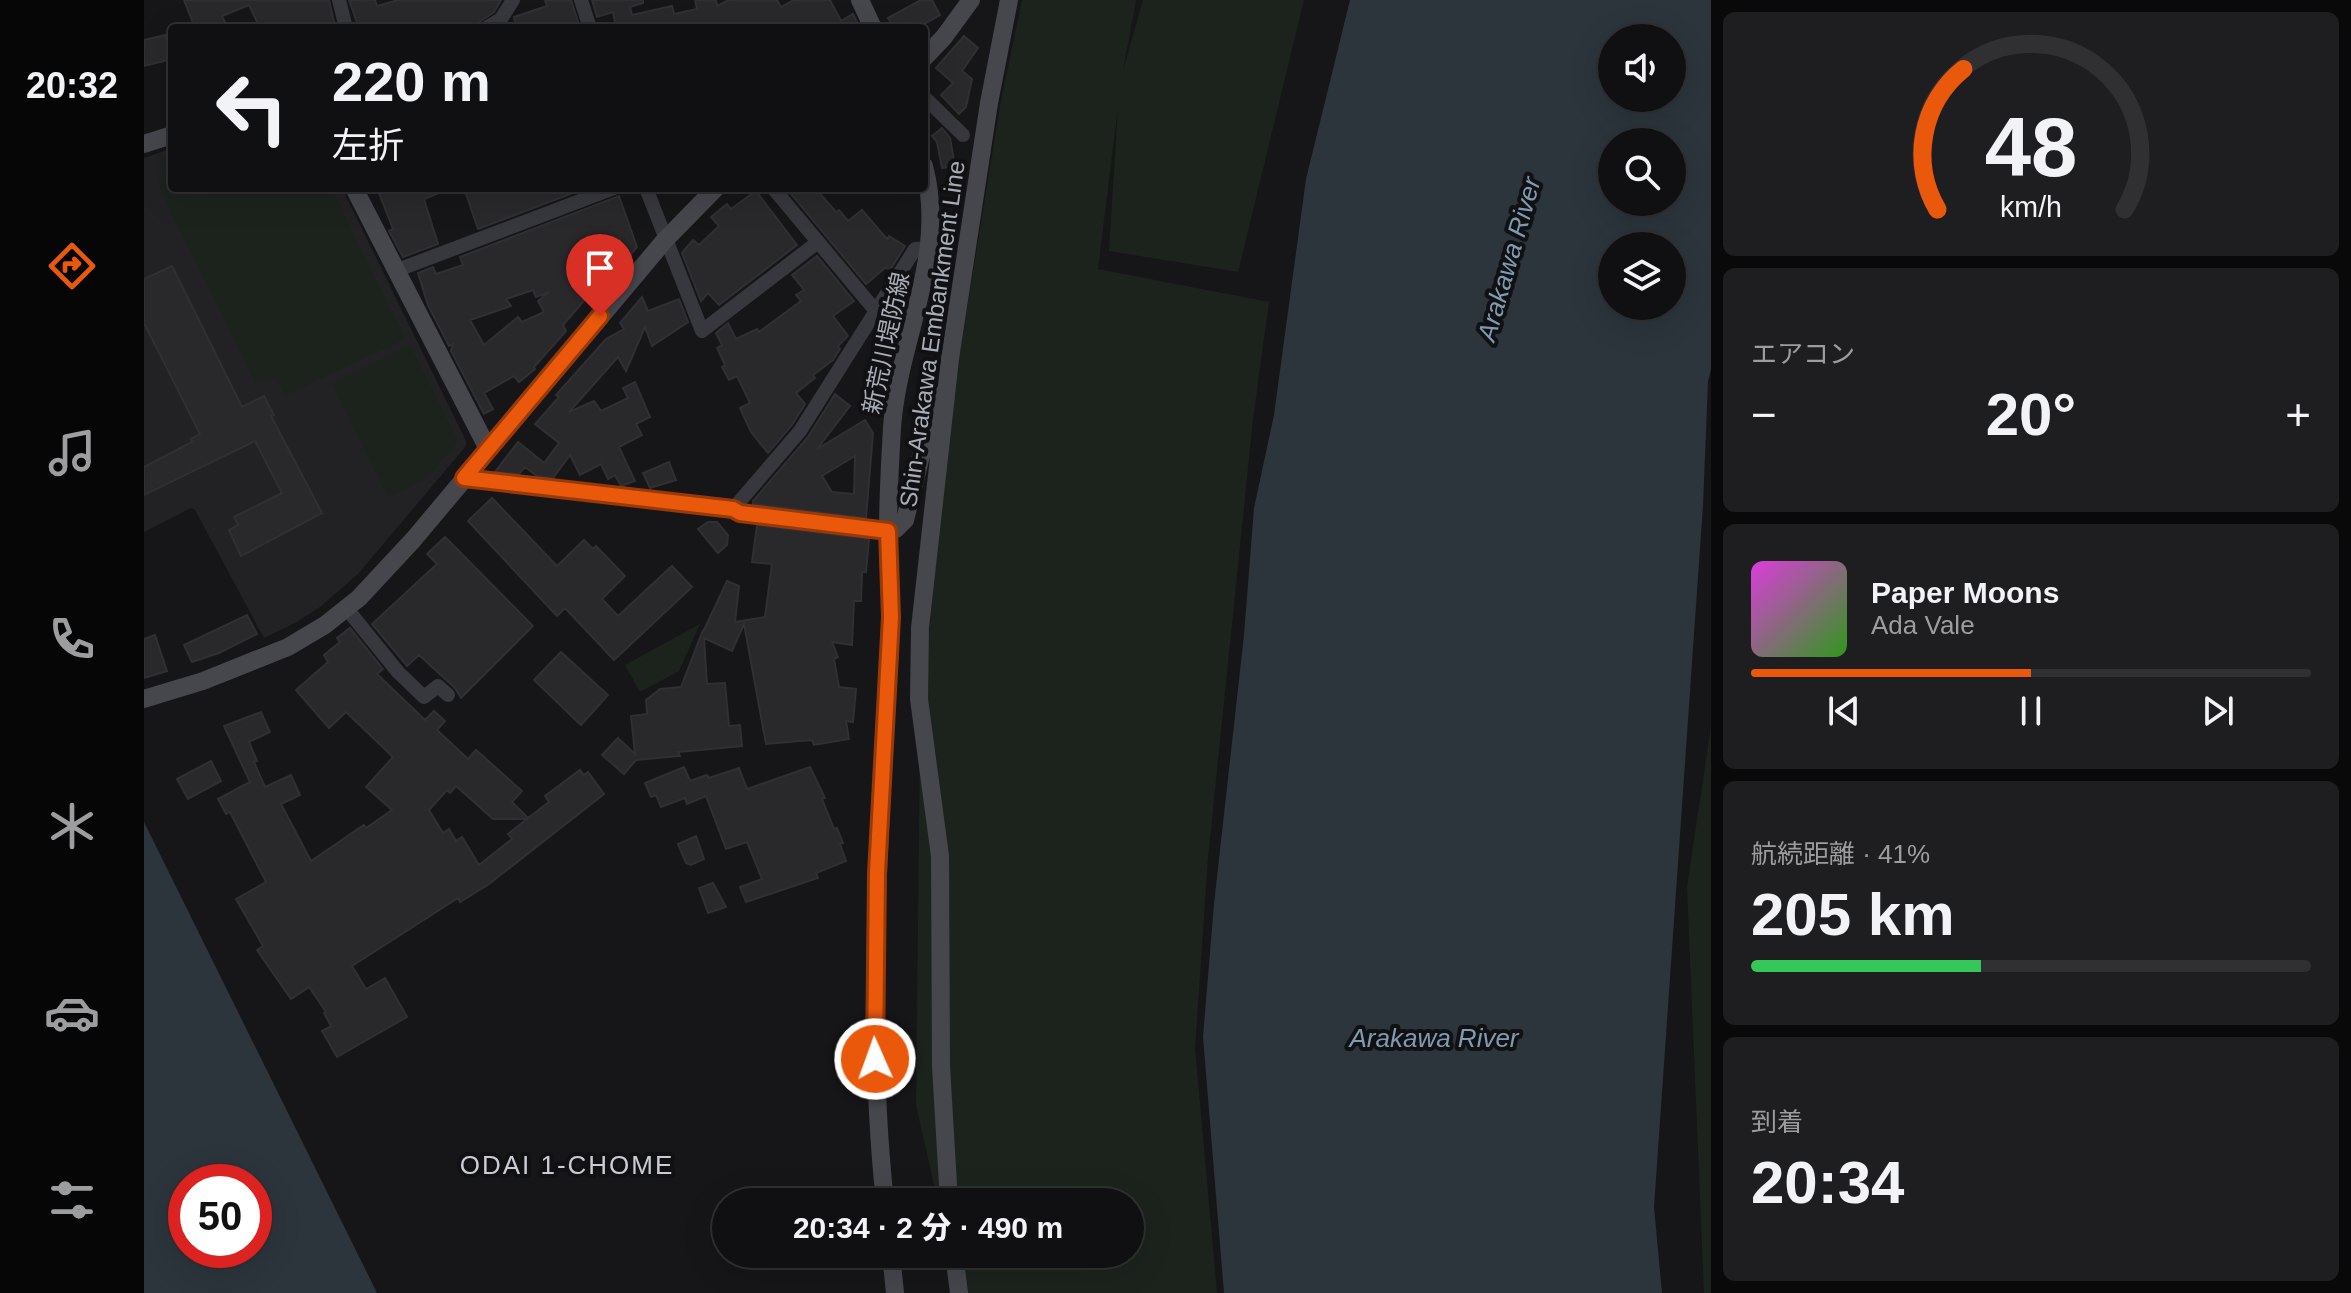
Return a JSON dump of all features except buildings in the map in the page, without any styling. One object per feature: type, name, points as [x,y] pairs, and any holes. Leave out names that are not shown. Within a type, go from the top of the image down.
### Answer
[{"type":"main road","points":[[860,0],[871,24]]},
{"type":"main road","points":[[928,54],[971,0]]},
{"type":"main road","name":"Shin-Arakawa Embankment Line","points":[[948,1188],[941,1066],[940,856],[922,723],[919,651],[927,549],[950,359],[989,103],[1009,0]]},
{"type":"main road","points":[[144,144],[168,136]]},
{"type":"main road","name":"新荒川堤防線","points":[[884,1188],[874,1030],[877,873],[891,617],[888,531],[894,408],[925,277],[932,213],[928,190]]},
{"type":"main road","points":[[356,192],[488,449]]},
{"type":"main road","points":[[144,699],[203,681],[288,647],[347,609],[384,573],[665,240],[712,192]]},
{"type":"main road","points":[[888,531],[896,529],[905,520],[934,401],[950,359]]},
{"type":"main road","points":[[892,1268],[895,1293]]},
{"type":"main road","points":[[956,1268],[959,1293]]},
{"type":"street","points":[[339,0],[345,24]]},
{"type":"street","points":[[493,24],[501,19],[513,0]]},
{"type":"street","points":[[581,0],[589,24]]},
{"type":"street","points":[[928,107],[963,135]]},
{"type":"street","points":[[395,271],[603,192]]},
{"type":"street","points":[[647,192],[702,331],[818,242]]},
{"type":"street","points":[[776,192],[875,310]]},
{"type":"street","points":[[733,509],[800,431],[915,249],[929,248]]},
{"type":"street","points":[[464,478],[733,509],[740,513],[888,531]]},
{"type":"street","points":[[347,609],[398,672],[424,697],[438,686],[448,695]]},
{"type":"shaded area","points":[[1022,0],[1136,0],[1123,71],[1143,0],[1304,0],[1238,272],[1109,251],[1118,107],[1098,269],[1269,302],[1253,419],[1208,858],[1195,1048],[1217,1293],[959,1293],[953,1268],[1144,1268],[1144,1188],[935,1188],[916,1105],[920,739],[946,439],[1000,106]]},
{"type":"shaded area","points":[[168,149],[168,192],[344,192],[466,441],[466,446],[358,574],[320,607],[264,638],[195,510],[191,508],[144,532],[144,158]]},
{"type":"shaded area","points":[[168,156],[168,192],[333,192],[405,339],[286,395],[278,381],[264,378],[255,382],[160,189],[163,158]]},
{"type":"shaded area","points":[[410,345],[458,441],[426,479],[388,498],[332,384]]},
{"type":"shaded area","points":[[700,624],[679,671],[640,692],[625,665]]},
{"type":"shaded area","points":[[1711,726],[1711,1293],[1704,1293],[1687,887]]},
{"type":"water","name":"Arakawa River","points":[[1350,0],[1711,0],[1711,369],[1654,1207],[1662,1293],[1224,1293],[1203,1037],[1254,508],[1274,415],[1306,179]]},
{"type":"water","points":[[144,822],[377,1293],[144,1293]]},
{"type":"district","name":"ODAI 1-CHOME","points":[[567,1165]]},
{"type":"route","points":[[600,316],[464,478],[733,509],[740,513],[888,531],[891,617],[877,873],[875,1059]]}]
